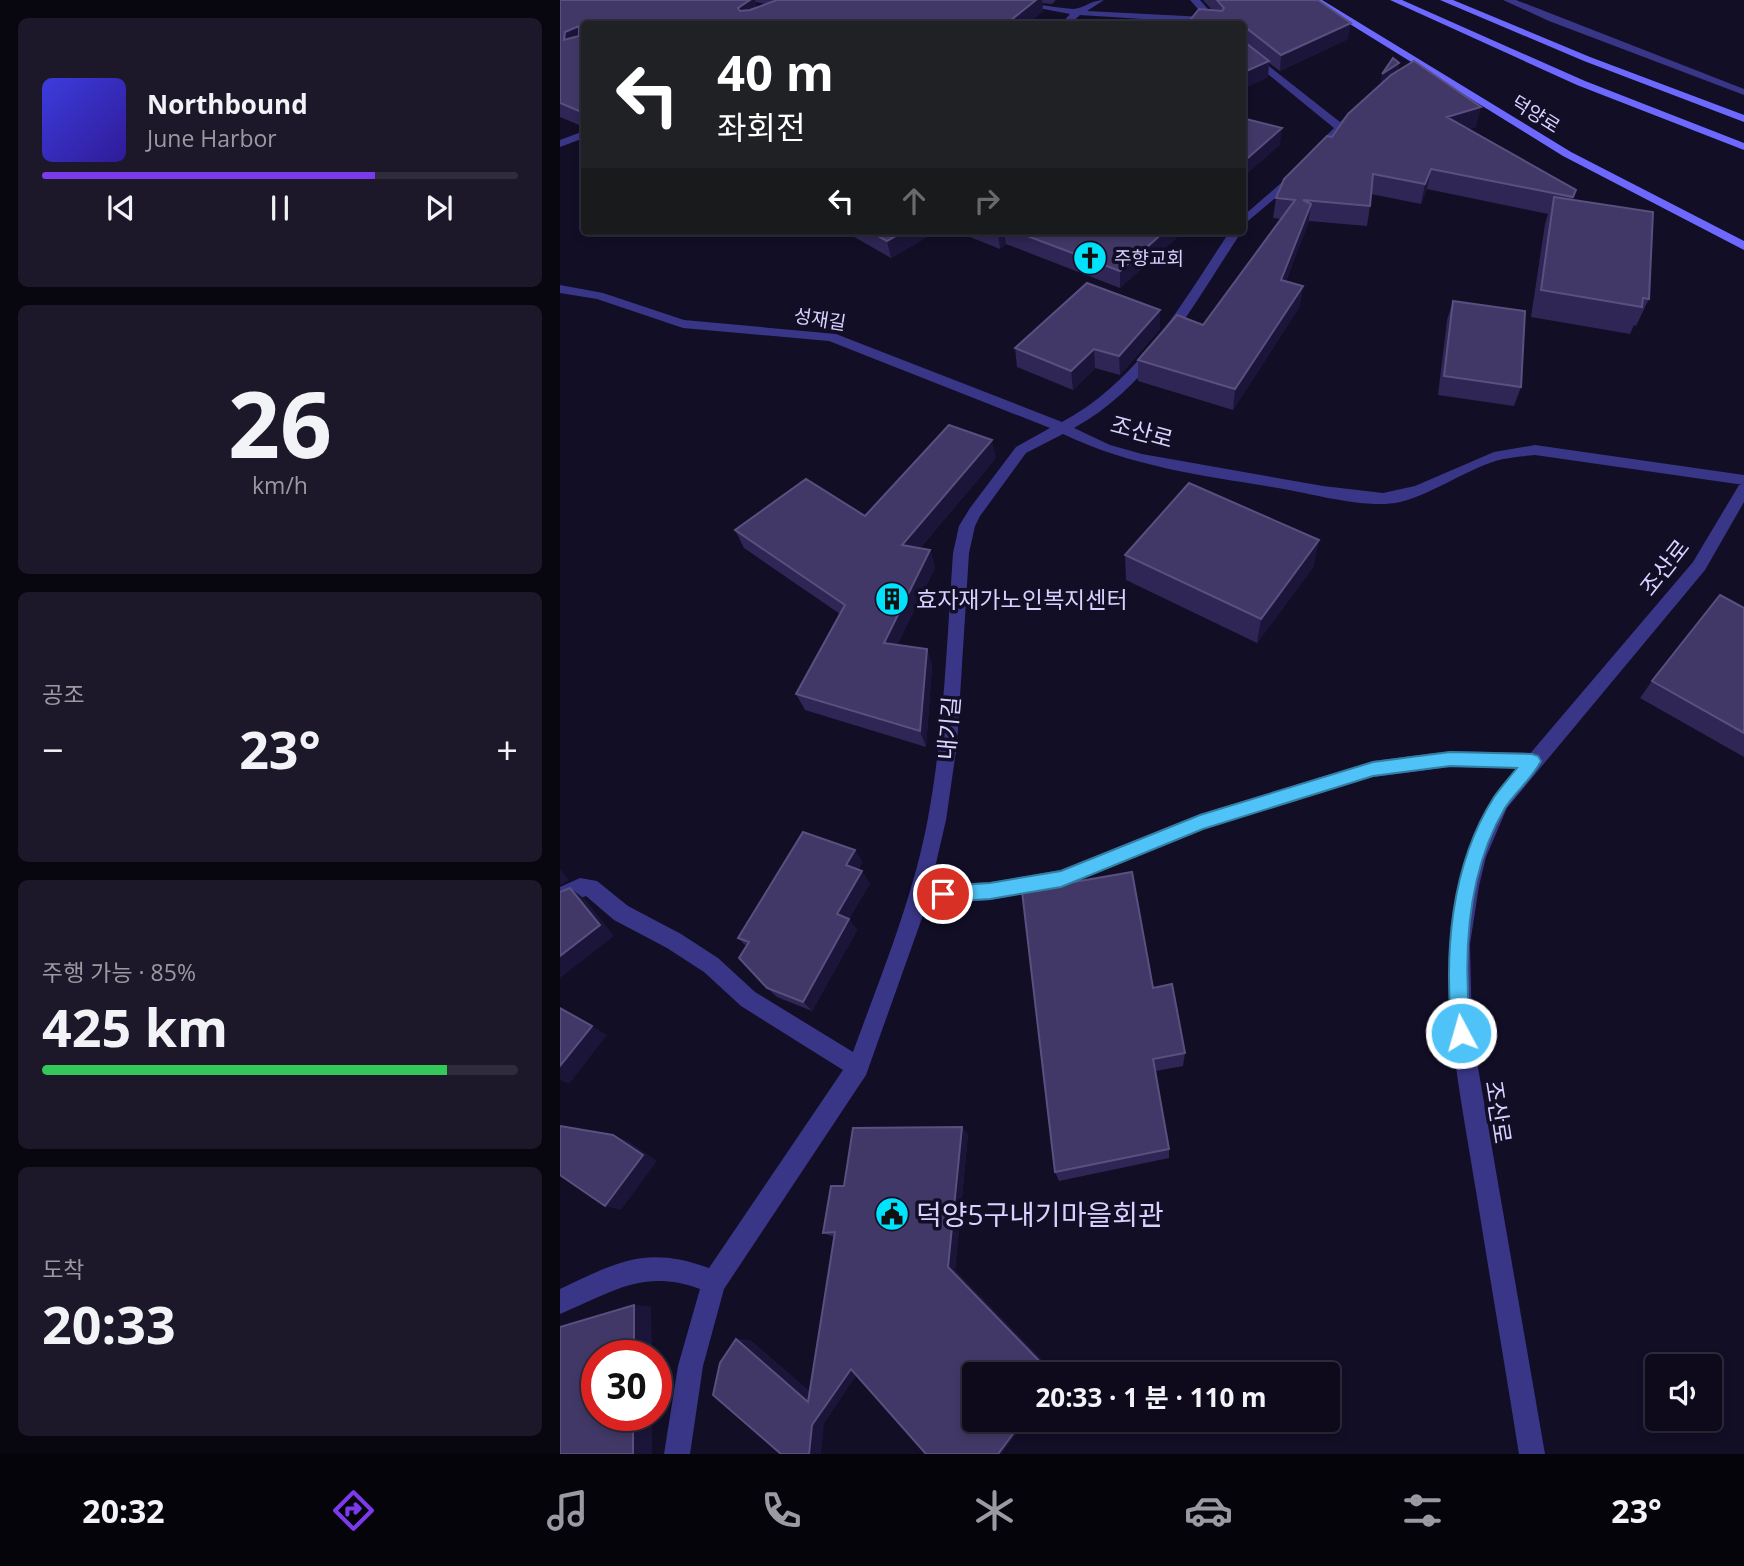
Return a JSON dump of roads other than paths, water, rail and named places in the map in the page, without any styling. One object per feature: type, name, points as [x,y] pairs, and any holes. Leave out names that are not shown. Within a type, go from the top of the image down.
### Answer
[{"type":"main road","name":"덕양로","points":[[1316,0],[1567,154],[1744,246]]},
{"type":"main road","name":"덕양로","points":[[1395,0],[1568,78],[1744,147]]},
{"type":"main road","points":[[1445,0],[1587,59],[1744,119]]},
{"type":"street","points":[[1001,0],[1078,12],[1190,21]]},
{"type":"street","points":[[1068,21],[1099,0]]},
{"type":"street","points":[[1195,0],[1213,21]]},
{"type":"street","points":[[1508,0],[1744,92]]},
{"type":"street","points":[[1246,51],[1340,127]]},
{"type":"street","points":[[1413,71],[1425,66]]},
{"type":"street","points":[[1246,220],[1280,192],[1367,102]]},
{"type":"street","points":[[560,144],[581,135]]},
{"type":"street","name":"내기길","points":[[677,1454],[689,1366],[699,1322],[714,1282],[858,1067],[919,895],[937,820],[948,744],[963,539],[975,512],[1021,450],[1045,435],[1078,421],[1106,399],[1159,348],[1233,235]]},
{"type":"street","name":"성재길","points":[[560,289],[598,296],[683,324],[831,337],[1063,428]]},
{"type":"street","name":"조산로","points":[[1063,428],[1105,448],[1141,459],[1323,491],[1383,498],[1420,490],[1499,455],[1535,450],[1744,480]]},
{"type":"street","name":"조산로","points":[[1532,1454],[1461,1033],[1457,989],[1465,902],[1475,861],[1500,802],[1699,566],[1744,489]]},
{"type":"street","points":[[919,895],[990,891],[1061,879],[1200,822],[1373,769],[1450,759],[1532,761]]},
{"type":"street","points":[[560,897],[580,887],[590,887],[621,913],[674,941],[711,965],[747,999],[858,1067]]},
{"type":"street","points":[[560,1302],[614,1278],[644,1269],[669,1268],[714,1282]]},
{"type":"place","name":"주향교회","points":[[1090,258]]},
{"type":"place","name":"효자재가노인복지센터","points":[[892,599]]},
{"type":"place","name":"덕양5구내기마을회관","points":[[892,1214]]}]
